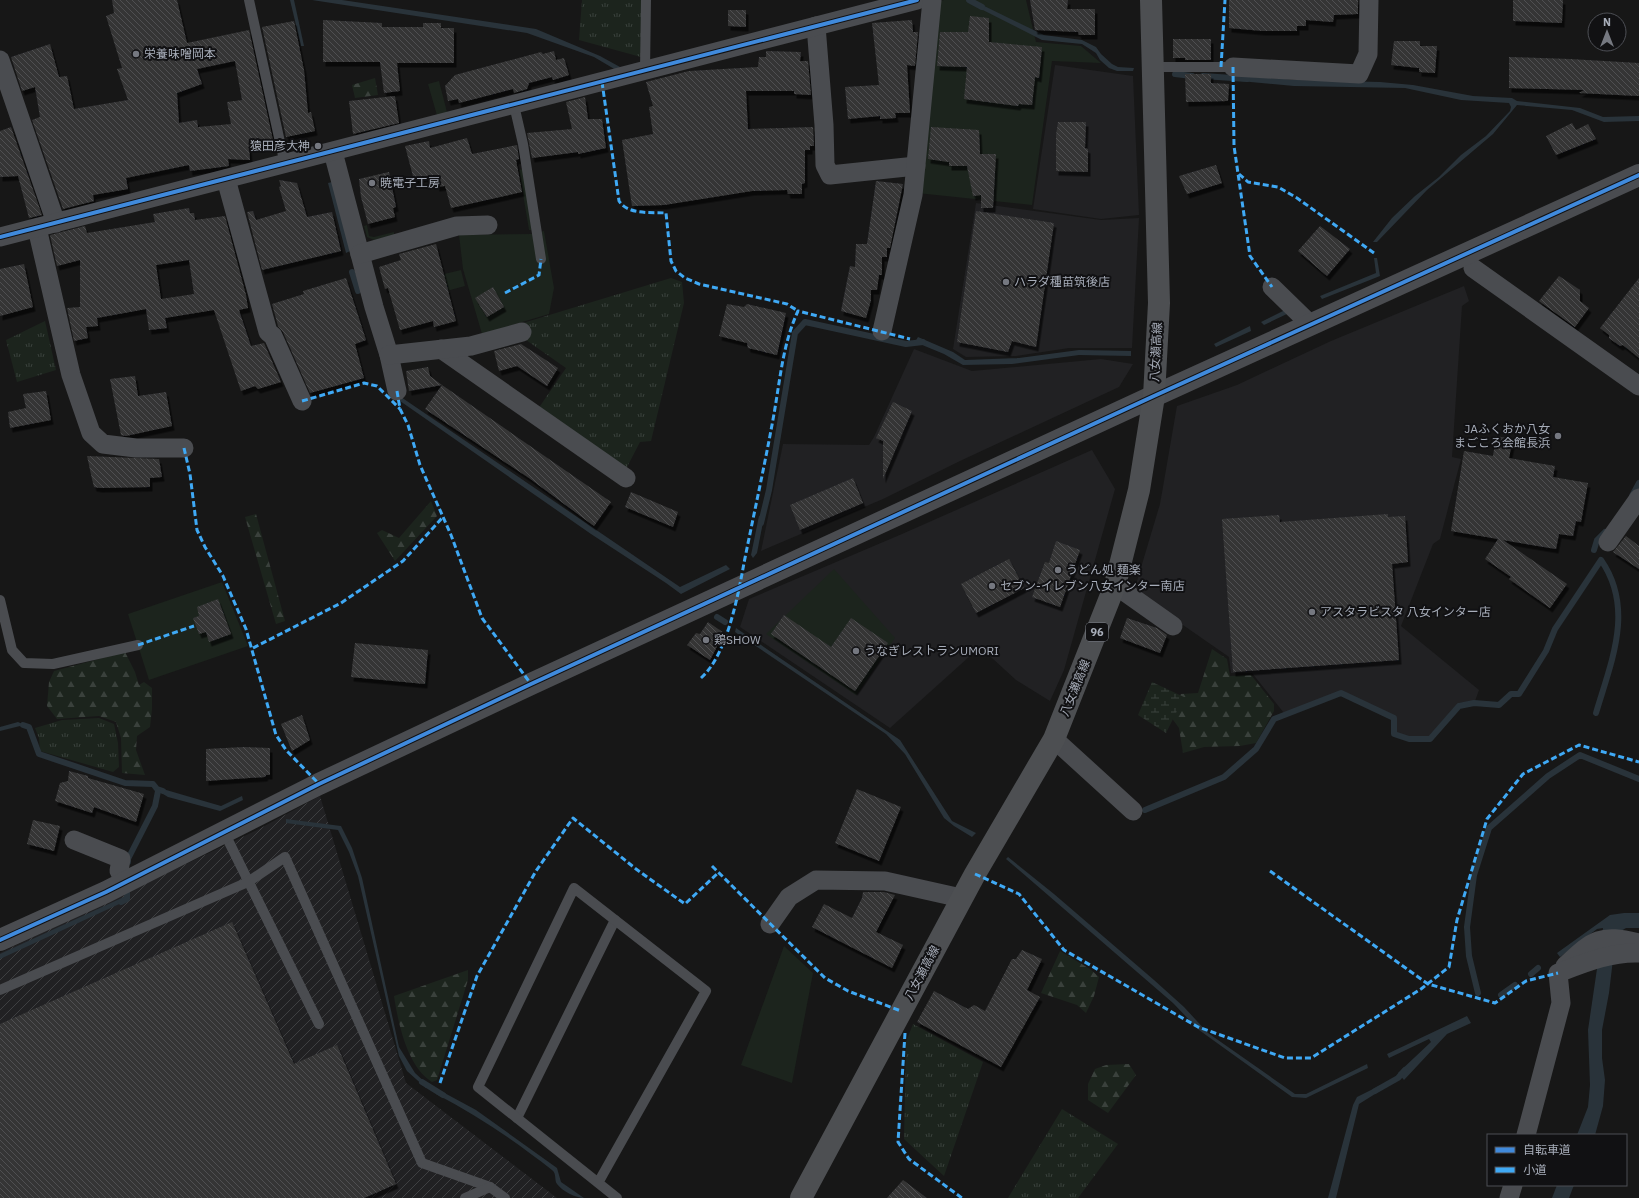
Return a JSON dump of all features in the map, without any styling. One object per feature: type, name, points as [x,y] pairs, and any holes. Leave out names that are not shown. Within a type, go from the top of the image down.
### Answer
[{"type":"main road","name":"八女瀬高線","points":[[801,1198],[962,898],[1054,739],[1115,585],[1139,490],[1154,396],[1158,303],[1152,0]]},
{"type":"street","points":[[0,237],[285,165],[917,0]]},
{"type":"street","points":[[882,332],[913,195],[932,0]]},
{"type":"street","points":[[1233,67],[1359,74],[1368,54],[1370,0]]},
{"type":"street","points":[[816,26],[824,125],[824,165],[830,174],[916,166]]},
{"type":"street","points":[[0,60],[56,223]]},
{"type":"street","points":[[333,152],[360,254],[390,355],[397,391]]},
{"type":"street","points":[[0,940],[106,892],[326,781],[531,684],[1154,396],[1639,175]]},
{"type":"street","points":[[226,180],[268,332],[273,336],[302,401]]},
{"type":"street","points":[[360,254],[457,226],[488,225]]},
{"type":"street","points":[[37,228],[71,376],[91,433],[103,444],[136,448],[184,448]]},
{"type":"street","points":[[1473,268],[1639,386]]},
{"type":"street","points":[[1272,287],[1311,324]]},
{"type":"street","points":[[390,355],[471,346],[522,332]]},
{"type":"street","points":[[441,349],[626,478]]},
{"type":"street","points":[[1608,542],[1639,498]]},
{"type":"street","points":[[1115,585],[1173,626]]},
{"type":"street","points":[[1054,739],[1133,811]]},
{"type":"street","points":[[74,840],[121,859],[120,872]]},
{"type":"street","points":[[770,924],[789,897],[816,880],[885,881],[962,898]]},
{"type":"street","points":[[1558,973],[1584,948],[1597,940],[1621,939],[1639,943]]},
{"type":"street","points":[[1558,973],[1592,960],[1625,953],[1639,953]]},
{"type":"street","points":[[1526,1134],[1561,1003],[1558,973]]},
{"type":"street","points":[[1509,1198],[1513,1186]]},
{"type":"lane","points":[[249,0],[285,165]]},
{"type":"lane","points":[[645,71],[646,0]]},
{"type":"lane","points":[[1154,67],[1233,67]]},
{"type":"lane","points":[[514,105],[523,144],[541,259]]},
{"type":"lane","points":[[0,600],[12,650],[24,663],[53,664],[138,645]]},
{"type":"lane","points":[[224,832],[319,1024]]},
{"type":"lane","points":[[0,990],[248,882],[285,857],[422,1163],[490,1187],[505,1198]]},
{"type":"lane","points":[[598,1183],[706,991],[574,888],[478,1087],[598,1183],[617,1198]]},
{"type":"lane","points":[[517,1118],[616,920]]},
{"type":"lane","points":[[465,1198],[490,1187]]},
{"type":"shaded area","points":[[290,0],[294,0],[304,46],[301,46]]},
{"type":"shaded area","points":[[312,0],[342,0],[536,29],[600,56],[620,67],[616,70],[594,57],[527,33]]},
{"type":"shaded area","points":[[976,2],[1044,35],[1082,40],[1096,47],[1112,64],[1118,67],[1134,68],[1133,71],[1117,71],[1109,68],[1100,60],[1096,53],[1082,44],[1042,40],[973,5]]},
{"type":"shaded area","points":[[1055,65],[1133,76],[1139,215],[1101,219],[1033,209]]},
{"type":"shaded area","points":[[1239,76],[1299,80],[1380,82],[1413,85],[1473,96],[1512,98],[1517,101],[1580,108],[1603,117],[1639,116],[1639,121],[1604,122],[1572,110],[1517,105],[1493,134],[1427,190],[1377,242],[1373,242],[1392,218],[1415,196],[1439,177],[1461,155],[1486,136],[1510,111],[1511,107],[1509,103],[1461,100],[1405,88],[1294,86],[1240,81]]},
{"type":"shaded area","points":[[332,182],[350,251],[346,253],[328,183]]},
{"type":"shaded area","points":[[976,203],[1101,220],[1139,218],[1132,348],[1069,348],[1016,356],[966,357],[953,349]]},
{"type":"shaded area","points":[[1374,258],[1377,258],[1380,276],[1322,299],[1320,296],[1376,273]]},
{"type":"shaded area","points":[[1464,286],[1469,301],[1462,306],[1452,457],[1461,459],[1440,539],[1433,544],[1401,626],[1479,690],[1475,701],[1459,703],[1429,736],[1412,737],[1395,733],[1396,717],[1341,691],[1284,713],[1252,673],[1231,673],[1229,657],[1134,591],[1160,504],[1177,406],[1237,385],[1331,341]]},
{"type":"shaded area","points":[[1287,309],[1289,313],[1264,325],[1261,322]]},
{"type":"shaded area","points":[[1250,326],[1251,331],[1216,347],[1214,344]]},
{"type":"shaded area","points":[[918,337],[953,352],[965,360],[1019,358],[1079,350],[1131,351],[1131,356],[1079,355],[1012,364],[963,365],[944,354],[915,342]]},
{"type":"shaded area","points":[[914,349],[972,371],[1101,359],[1133,364],[1119,387],[960,461],[883,499],[761,551],[783,444],[869,445]]},
{"type":"shaded area","points":[[401,397],[680,587],[726,565],[730,569],[681,594],[591,534],[400,401]]},
{"type":"shaded area","points":[[1092,450],[1115,489],[1064,670],[1050,701],[1016,680],[980,647],[890,728],[740,627],[749,599],[902,534]]},
{"type":"shaded area","points":[[759,516],[764,517],[757,553],[753,558],[751,555]]},
{"type":"shaded area","points":[[736,628],[900,740],[952,821],[976,833],[972,837],[944,818],[905,754],[886,734],[735,632]]},
{"type":"shaded area","points":[[18,722],[29,727],[20,726],[0,731],[0,727]]},
{"type":"shaded area","points":[[156,787],[221,806],[242,796],[243,800],[220,811],[168,797],[158,791]]},
{"type":"shaded area","points":[[320,796],[406,1083],[557,1198],[0,1198],[0,953],[259,829]]},
{"type":"shaded area","points":[[286,819],[341,826],[352,848],[362,878],[399,1047],[415,1073],[428,1085],[426,1088],[407,1071],[399,1056],[358,876],[349,852],[338,830],[286,823]]},
{"type":"shaded area","points":[[1008,857],[1054,894],[1154,980],[1184,1007],[1208,1033],[1295,1094],[1306,1094],[1367,1064],[1368,1068],[1306,1098],[1292,1097],[1199,1030],[1173,1003],[1006,859]]},
{"type":"shaded area","points":[[126,896],[128,900],[0,959],[0,954]]},
{"type":"shaded area","points":[[1639,913],[1639,928],[1626,928],[1616,934],[1609,993],[1602,1030],[1602,1058],[1605,1080],[1603,1106],[1595,1134],[1577,1134],[1588,1107],[1590,1085],[1588,1030],[1603,928],[1597,929],[1560,957],[1557,953],[1610,915]]},
{"type":"shaded area","points":[[1467,1016],[1471,1023],[1447,1034],[1404,1080],[1398,1073],[1431,1042],[1429,1039],[1389,1058],[1387,1054]]},
{"type":"shaded area","points":[[1381,1085],[1383,1089],[1359,1104],[1336,1198],[1328,1198],[1353,1105],[1357,1097]]},
{"type":"shaded area","points":[[439,1090],[476,1110],[557,1168],[561,1182],[584,1198],[566,1192],[559,1187],[552,1170],[496,1129],[436,1094]]},
{"type":"shaded area","points":[[1557,1186],[1574,1186],[1569,1198],[1552,1198]]},
{"type":"green space","points":[[582,0],[642,0],[641,57],[579,40]]},
{"type":"green space","points":[[944,0],[1026,0],[1036,42],[1081,46],[1101,63],[1052,61],[1032,205],[917,193],[936,2]]},
{"type":"green space","points":[[375,78],[378,95],[355,98],[352,85]]},
{"type":"green space","points":[[439,81],[448,116],[438,119],[428,84]]},
{"type":"green space","points":[[523,169],[532,230],[529,230],[519,170]]},
{"type":"green space","points":[[367,225],[369,236],[374,237],[394,232],[394,235],[374,240],[367,237],[364,226]]},
{"type":"green space","points":[[544,231],[554,288],[549,314],[482,334],[463,269],[459,235],[533,234]]},
{"type":"green space","points":[[461,270],[465,286],[428,296],[423,279]]},
{"type":"green space","points":[[671,278],[682,282],[684,303],[651,441],[640,442],[626,469],[538,409],[566,368],[526,340],[523,323]]},
{"type":"green space","points":[[45,321],[56,370],[17,382],[6,340]]},
{"type":"green space","points":[[431,501],[437,516],[395,561],[377,533],[382,530],[399,538]]},
{"type":"green space","points":[[256,514],[285,621],[276,624],[245,517]]},
{"type":"green space","points":[[834,569],[895,638],[856,695],[766,634]]},
{"type":"green space","points":[[222,582],[248,646],[149,680],[128,614]]},
{"type":"green space","points":[[1212,649],[1227,659],[1230,676],[1251,675],[1274,704],[1274,711],[1256,743],[1240,746],[1204,747],[1183,753],[1179,728],[1171,717],[1181,694],[1198,693]]},
{"type":"green space","points":[[125,652],[135,672],[139,685],[144,682],[152,688],[150,727],[137,736],[136,750],[145,775],[122,773],[121,738],[116,722],[99,716],[57,719],[47,706],[49,682],[54,671]]},
{"type":"green space","points":[[1152,682],[1184,697],[1166,733],[1138,715]]},
{"type":"green space","points":[[99,718],[114,724],[118,743],[119,767],[113,772],[40,751],[39,738],[35,728],[62,720]]},
{"type":"green space","points":[[784,946],[813,973],[792,1083],[741,1065]]},
{"type":"green space","points":[[1060,951],[1090,969],[1099,977],[1094,996],[1086,1013],[1077,1005],[1041,993]]},
{"type":"green space","points":[[468,970],[468,980],[437,1080],[432,1082],[423,1075],[410,1055],[401,1031],[394,996]]},
{"type":"green space","points":[[913,1024],[983,1062],[944,1176],[904,1139],[906,1042]]},
{"type":"green space","points":[[1129,1064],[1136,1075],[1108,1113],[1088,1100],[1088,1084],[1095,1069],[1106,1065]]},
{"type":"green space","points":[[1062,1109],[1118,1144],[1078,1198],[1008,1198]]},
{"type":"building","points":[[112,0],[177,0],[187,43],[249,30],[273,140],[258,142],[258,146],[249,147],[250,160],[228,159],[229,166],[190,171],[189,165],[126,178],[128,189],[93,195],[94,201],[63,209],[32,120],[40,117],[35,87],[22,91],[11,57],[50,44],[59,77],[67,76],[74,109],[128,100],[117,69],[122,68],[106,16],[114,13]],"holes":[[[235,61],[242,100],[227,102],[231,124],[198,127],[197,120],[179,123],[177,93],[202,84],[197,69]]]},
{"type":"building","points":[[1030,0],[1068,0],[1067,9],[1095,9],[1095,35],[1079,35],[1078,32],[1035,30]]},
{"type":"building","points":[[1229,0],[1358,0],[1358,14],[1334,15],[1333,22],[1306,20],[1306,26],[1297,26],[1297,31],[1263,31],[1229,28]]},
{"type":"building","points":[[1513,0],[1563,0],[1562,23],[1513,21]]},
{"type":"building","points":[[728,10],[746,10],[746,27],[728,26]]},
{"type":"building","points":[[970,16],[989,18],[989,42],[1042,47],[1039,78],[1035,77],[1032,105],[1019,104],[1018,106],[964,99],[967,67],[937,66],[940,32],[968,32]]},
{"type":"building","points":[[323,20],[382,23],[382,27],[423,27],[423,23],[441,23],[441,28],[454,28],[454,63],[397,63],[400,91],[384,93],[380,62],[323,62]]},
{"type":"building","points":[[912,20],[913,32],[918,32],[915,66],[907,65],[910,113],[895,113],[896,118],[880,119],[880,116],[848,119],[845,87],[879,85],[872,23]]},
{"type":"building","points":[[294,21],[304,70],[308,113],[311,112],[315,131],[286,137],[262,27]]},
{"type":"building","points":[[1173,39],[1211,39],[1211,60],[1185,60],[1185,58],[1173,58]]},
{"type":"building","points":[[1394,41],[1420,41],[1420,46],[1437,46],[1435,73],[1419,72],[1419,68],[1391,65]]},
{"type":"building","points":[[554,51],[556,60],[564,58],[569,75],[553,80],[552,77],[529,83],[527,89],[514,93],[513,89],[459,103],[458,99],[448,101],[445,86],[455,75],[541,52],[543,54]]},
{"type":"building","points":[[766,51],[801,52],[800,61],[808,61],[811,95],[794,94],[794,91],[746,91],[748,129],[813,127],[814,146],[810,146],[810,150],[805,150],[805,183],[802,184],[802,194],[788,194],[787,190],[752,191],[664,205],[632,206],[622,140],[653,134],[649,107],[653,106],[646,82],[689,71],[758,67],[759,57],[766,57]]},
{"type":"building","points":[[1509,57],[1639,63],[1639,96],[1579,93],[1584,90],[1509,88]]},
{"type":"building","points":[[1185,74],[1211,74],[1211,83],[1229,84],[1228,101],[1186,102]]},
{"type":"building","points":[[395,96],[399,123],[353,134],[349,101]]},
{"type":"building","points":[[585,97],[588,119],[602,119],[606,148],[578,154],[578,152],[532,158],[527,133],[572,129],[566,102]]},
{"type":"building","points":[[1058,122],[1086,122],[1085,148],[1088,149],[1088,172],[1056,171],[1056,135]]},
{"type":"building","points":[[1572,123],[1576,130],[1588,124],[1596,139],[1556,155],[1546,136]]},
{"type":"building","points":[[11,127],[42,215],[29,218],[18,176],[0,177],[0,131]]},
{"type":"building","points":[[931,127],[979,130],[980,154],[996,154],[993,208],[981,208],[981,195],[973,196],[967,166],[949,166],[949,162],[928,159]]},
{"type":"building","points":[[467,138],[472,154],[517,145],[519,159],[516,160],[522,192],[451,208],[445,186],[437,187],[435,175],[414,180],[405,146],[429,141],[430,148]]},
{"type":"building","points":[[1216,165],[1222,183],[1187,194],[1179,176]]},
{"type":"building","points":[[389,172],[396,207],[393,208],[395,217],[368,224],[361,197],[359,179]]},
{"type":"building","points":[[279,180],[297,183],[307,217],[332,212],[341,251],[262,270],[247,212],[253,211],[256,220],[286,211],[279,187],[281,186]]},
{"type":"building","points":[[876,181],[903,184],[890,248],[887,248],[887,257],[882,257],[882,275],[879,275],[877,290],[871,290],[871,300],[866,318],[841,311],[850,266],[855,267],[856,244],[867,244]]},
{"type":"building","points":[[189,208],[190,213],[194,213],[195,220],[225,216],[246,295],[248,308],[239,310],[251,346],[264,343],[281,382],[258,389],[255,386],[241,391],[214,310],[165,318],[167,328],[149,330],[146,309],[97,318],[98,326],[86,327],[88,338],[74,341],[67,308],[80,307],[80,260],[57,266],[50,235],[85,226],[87,233],[155,222],[153,214]],"holes":[[[189,260],[194,294],[161,299],[156,265]]]},
{"type":"building","name":"ハラダ種苗筑後店","points":[[976,211],[1054,223],[1036,347],[1012,341],[1008,352],[957,342]]},
{"type":"building","points":[[1320,226],[1350,249],[1327,276],[1298,251]]},
{"type":"building","points":[[436,244],[456,321],[434,327],[433,321],[400,330],[388,288],[385,289],[379,267],[401,260],[399,254]]},
{"type":"building","points":[[24,264],[33,307],[0,316],[0,269]]},
{"type":"building","points":[[1559,276],[1580,290],[1580,301],[1589,308],[1575,327],[1539,301]]},
{"type":"building","points":[[346,278],[366,340],[355,344],[364,378],[310,393],[283,332],[278,326],[272,304],[304,294],[303,291]]},
{"type":"building","points":[[1639,278],[1639,358],[1623,345],[1620,346],[1609,338],[1609,335],[1600,328]]},
{"type":"building","points":[[493,287],[504,307],[487,317],[475,298]]},
{"type":"building","points":[[727,304],[744,307],[747,304],[786,313],[777,355],[748,348],[747,343],[719,336]]},
{"type":"building","points":[[521,344],[558,368],[547,386],[517,366],[499,371],[494,351]]},
{"type":"building","points":[[428,367],[430,376],[442,385],[409,391],[406,371]]},
{"type":"building","points":[[135,376],[138,396],[166,392],[172,426],[126,436],[121,435],[110,379]]},
{"type":"building","points":[[442,385],[611,502],[594,526],[529,478],[425,409]]},
{"type":"building","points":[[46,391],[51,420],[10,428],[8,412],[26,408],[23,394]]},
{"type":"building","points":[[893,402],[912,411],[883,479],[883,441],[876,438]]},
{"type":"building","points":[[1496,436],[1513,439],[1509,458],[1555,466],[1553,477],[1588,483],[1581,522],[1576,521],[1573,536],[1559,534],[1556,549],[1503,540],[1567,584],[1550,608],[1509,579],[1511,577],[1485,559],[1498,539],[1451,531],[1464,451],[1493,456]]},
{"type":"building","points":[[87,456],[159,459],[162,477],[150,478],[150,487],[94,487]]},
{"type":"building","points":[[853,478],[863,503],[800,530],[790,505]]},
{"type":"building","points":[[631,492],[678,512],[673,527],[625,507]]},
{"type":"building","name":"アスタラビスタ 八女インター店","points":[[1388,514],[1388,517],[1405,516],[1408,562],[1392,564],[1399,660],[1233,672],[1222,519],[1279,515],[1280,522]]},
{"type":"building","points":[[1626,536],[1639,546],[1639,569],[1613,552]]},
{"type":"building","name":"うどん処 麺楽","points":[[1056,541],[1080,550],[1060,607],[1032,597],[1045,562],[1049,563]]},
{"type":"building","name":"セブン-イレブン八女インター南店","points":[[1009,559],[1024,588],[976,613],[961,584]]},
{"type":"building","points":[[218,599],[231,634],[209,642],[206,632],[199,634],[193,618],[199,616],[197,607]]},
{"type":"building","name":"うなぎレストランUMORI","points":[[784,615],[831,647],[851,618],[888,643],[855,691],[771,634]]},
{"type":"building","points":[[1127,618],[1157,628],[1167,635],[1160,653],[1120,638]]},
{"type":"building","name":"鶏SHOW","points":[[708,622],[724,633],[710,660],[687,645],[696,633],[700,634]]},
{"type":"building","points":[[355,643],[428,650],[425,684],[351,677]]},
{"type":"building","points":[[302,715],[310,740],[292,751],[281,724]]},
{"type":"building","points":[[244,747],[270,748],[270,775],[266,775],[265,777],[206,781],[206,749]]},
{"type":"building","points":[[69,771],[144,794],[136,822],[94,807],[92,813],[55,801],[60,783],[68,781]]},
{"type":"building","points":[[857,789],[901,807],[879,861],[835,843]]},
{"type":"building","points":[[33,820],[60,826],[54,851],[27,844]]},
{"type":"building","points":[[863,892],[884,892],[895,895],[876,932],[903,945],[892,968],[812,927],[824,904],[852,918],[862,898]]},
{"type":"building","points":[[232,922],[294,1064],[337,1045],[396,1184],[364,1198],[0,1198],[0,1024]]},
{"type":"building","points":[[1022,950],[1042,959],[1027,990],[1040,997],[1001,1067],[917,1022],[934,991],[968,1009],[974,1005],[985,1011],[1012,959],[1016,959]]},
{"type":"building","points":[[903,1180],[927,1198],[887,1198]]},
{"type":"waterway","points":[[969,0],[982,7]]},
{"type":"waterway","points":[[1175,74],[1192,76]]},
{"type":"waterway","points":[[1203,76],[1247,79]]},
{"type":"waterway","points":[[352,272],[358,291]]},
{"type":"waterway","points":[[761,523],[769,490],[795,333],[805,322],[906,344],[923,342]]},
{"type":"waterway","points":[[1632,496],[1639,483]]},
{"type":"waterway","points":[[1594,550],[1597,540],[1605,532]]},
{"type":"waterway","points":[[1145,810],[1224,777],[1256,749],[1274,719],[1341,693],[1394,718],[1394,734],[1409,739],[1430,739],[1459,706],[1474,703],[1499,705],[1511,694],[1519,694],[1546,651],[1555,629],[1601,560],[1611,579],[1617,597],[1618,616],[1617,636],[1613,655],[1596,713]]},
{"type":"waterway","points":[[717,617],[725,622]]},
{"type":"waterway","points":[[23,725],[29,727],[39,754],[125,783],[153,784],[157,789],[163,791]]},
{"type":"waterway","points":[[1478,993],[1469,956],[1467,927],[1474,875],[1489,828],[1548,776],[1580,755],[1639,779]]},
{"type":"waterway","points":[[128,862],[128,859],[155,806],[158,791]]},
{"type":"waterway","points":[[121,902],[127,899],[127,886]]},
{"type":"waterway","points":[[1531,974],[1538,968]]},
{"type":"waterway","points":[[1501,995],[1515,985]]},
{"type":"waterway","points":[[1375,1091],[1398,1078],[1405,1070]]},
{"type":"waterway","points":[[422,1082],[443,1095]]},
{"type":"marked path","points":[[1221,67],[1225,0]]},
{"type":"marked path","points":[[1233,67],[1234,146],[1250,256],[1272,287]]},
{"type":"marked path","points":[[602,82],[619,201],[628,209],[634,211],[666,213],[671,261],[676,271],[685,278],[699,284],[787,304],[798,311]]},
{"type":"marked path","points":[[1239,174],[1248,182],[1278,187],[1297,198],[1374,253]]},
{"type":"marked path","points":[[505,293],[539,275],[541,259]]},
{"type":"marked path","points":[[701,678],[710,668],[718,655],[735,608],[767,451],[785,349],[798,311],[910,339]]},
{"type":"marked path","points":[[302,401],[364,383],[377,386],[400,409]]},
{"type":"marked path","points":[[397,391],[400,409],[408,425],[420,465],[451,535],[482,618],[531,684]]},
{"type":"marked path","points":[[184,448],[190,474],[197,530],[205,547],[223,576],[246,629],[276,735],[286,750],[319,784]]},
{"type":"marked path","points":[[253,648],[341,603],[403,561],[443,517]]},
{"type":"marked path","points":[[138,645],[194,626]]},
{"type":"marked path","points":[[975,874],[1019,894],[1064,950],[1198,1027],[1285,1058],[1311,1058],[1421,989],[1449,967],[1457,920],[1487,819],[1523,774],[1579,745],[1639,762]]},
{"type":"marked path","points":[[440,1083],[477,976],[536,871],[573,818],[636,869],[685,904],[718,873]]},
{"type":"marked path","points":[[712,866],[825,978],[848,991],[901,1011]]},
{"type":"marked path","points":[[1270,871],[1428,984],[1495,1003],[1526,981],[1558,973]]},
{"type":"marked path","points":[[905,1033],[898,1142],[909,1159],[962,1198]]},
{"type":"cycle path","points":[[0,237],[917,0]]},
{"type":"cycle path","points":[[0,940],[106,892],[319,784],[531,684],[1154,396],[1639,175]]},
{"type":"place","name":"栄養味噌岡本","points":[[136,54]]},
{"type":"place","name":"猿田彦大神","points":[[318,146]]},
{"type":"place","name":"暁電子工房","points":[[372,183]]},
{"type":"place","name":"ハラダ種苗筑後店","points":[[1006,282]]},
{"type":"place","name":"JAふくおか八女 まごころ会館長浜","points":[[1558,436]]},
{"type":"place","name":"うどん処 麺楽","points":[[1058,570]]},
{"type":"place","name":"セブン-イレブン八女インター南店","points":[[992,586]]},
{"type":"place","name":"アスタラビスタ 八女インター店","points":[[1312,612]]},
{"type":"place","name":"鶏SHOW","points":[[706,640]]},
{"type":"place","name":"うなぎレストランUMORI","points":[[856,651]]}]
